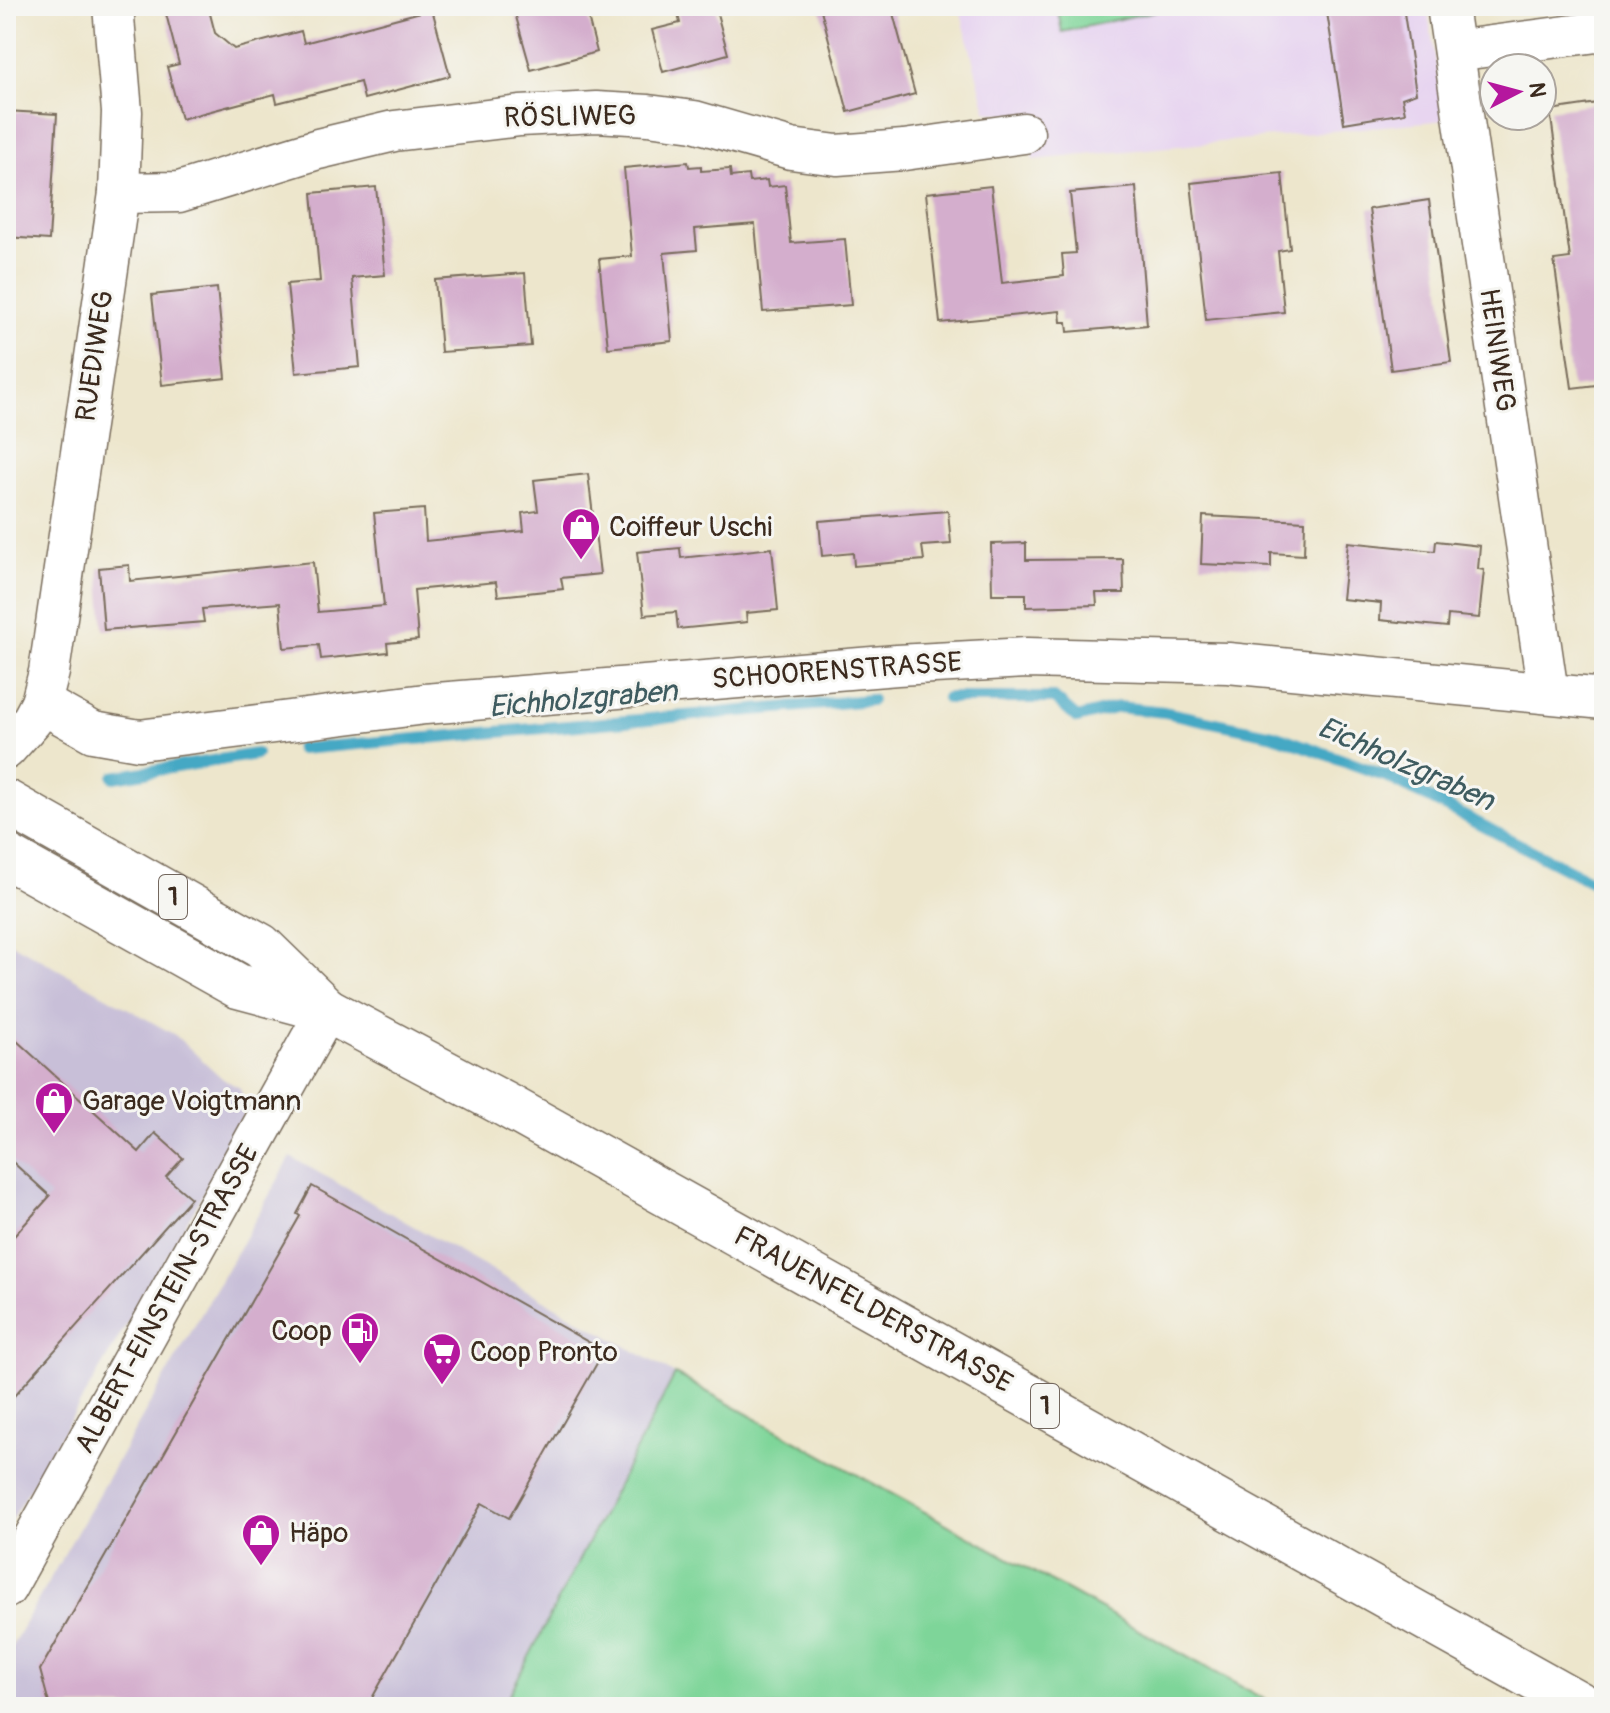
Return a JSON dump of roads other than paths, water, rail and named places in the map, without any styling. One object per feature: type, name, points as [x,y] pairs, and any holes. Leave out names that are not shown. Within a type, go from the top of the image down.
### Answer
[{"type":"main road","name":"FRAUENFELDERSTRASSE","points":[[6,802],[261,946],[327,1010]]},
{"type":"main road","name":"FRAUENFELDERSTRASSE","points":[[6,856],[238,986],[327,1010],[520,1113],[1585,1707]]},
{"type":"street","name":"RUEDIWEG","points":[[41,703],[49,672],[119,193],[122,112],[113,6]]},
{"type":"street","name":"HEINIWEG","points":[[1447,6],[1548,693]]},
{"type":"street","points":[[1454,51],[1604,31]]},
{"type":"street","name":"RÖSLIWEG","points":[[119,193],[179,192],[318,149],[369,137],[458,122],[520,116],[596,112],[648,115],[694,121],[791,149],[837,155],[892,151],[1024,133]]},
{"type":"street","name":"SCHOORENSTRASSE","points":[[41,703],[93,732],[139,740],[440,703],[936,662],[1075,657],[1228,663],[1604,699]]},
{"type":"street","points":[[6,749],[26,728],[41,703]]},
{"type":"street","name":"ALBERT-EINSTEIN-STRASSE","points":[[6,1588],[327,1010]]},
{"type":"waterway","name":"Eichholzgraben","points":[[947,698],[1054,698],[1077,718],[1118,707],[1164,712],[1274,735],[1386,776],[1604,888]]},
{"type":"waterway","name":"Eichholzgraben","points":[[300,749],[871,700]]},
{"type":"waterway","name":"Eichholzgraben","points":[[114,777],[256,754]]},
{"type":"place","name":"Coiffeur Uschi","points":[[581,561]]},
{"type":"place","name":"Garage Voigtmann","points":[[54,1135]]},
{"type":"place","name":"Coop","points":[[360,1365]]},
{"type":"place","name":"Coop Pronto","points":[[442,1386]]},
{"type":"place","name":"Häpo","points":[[261,1567]]}]
